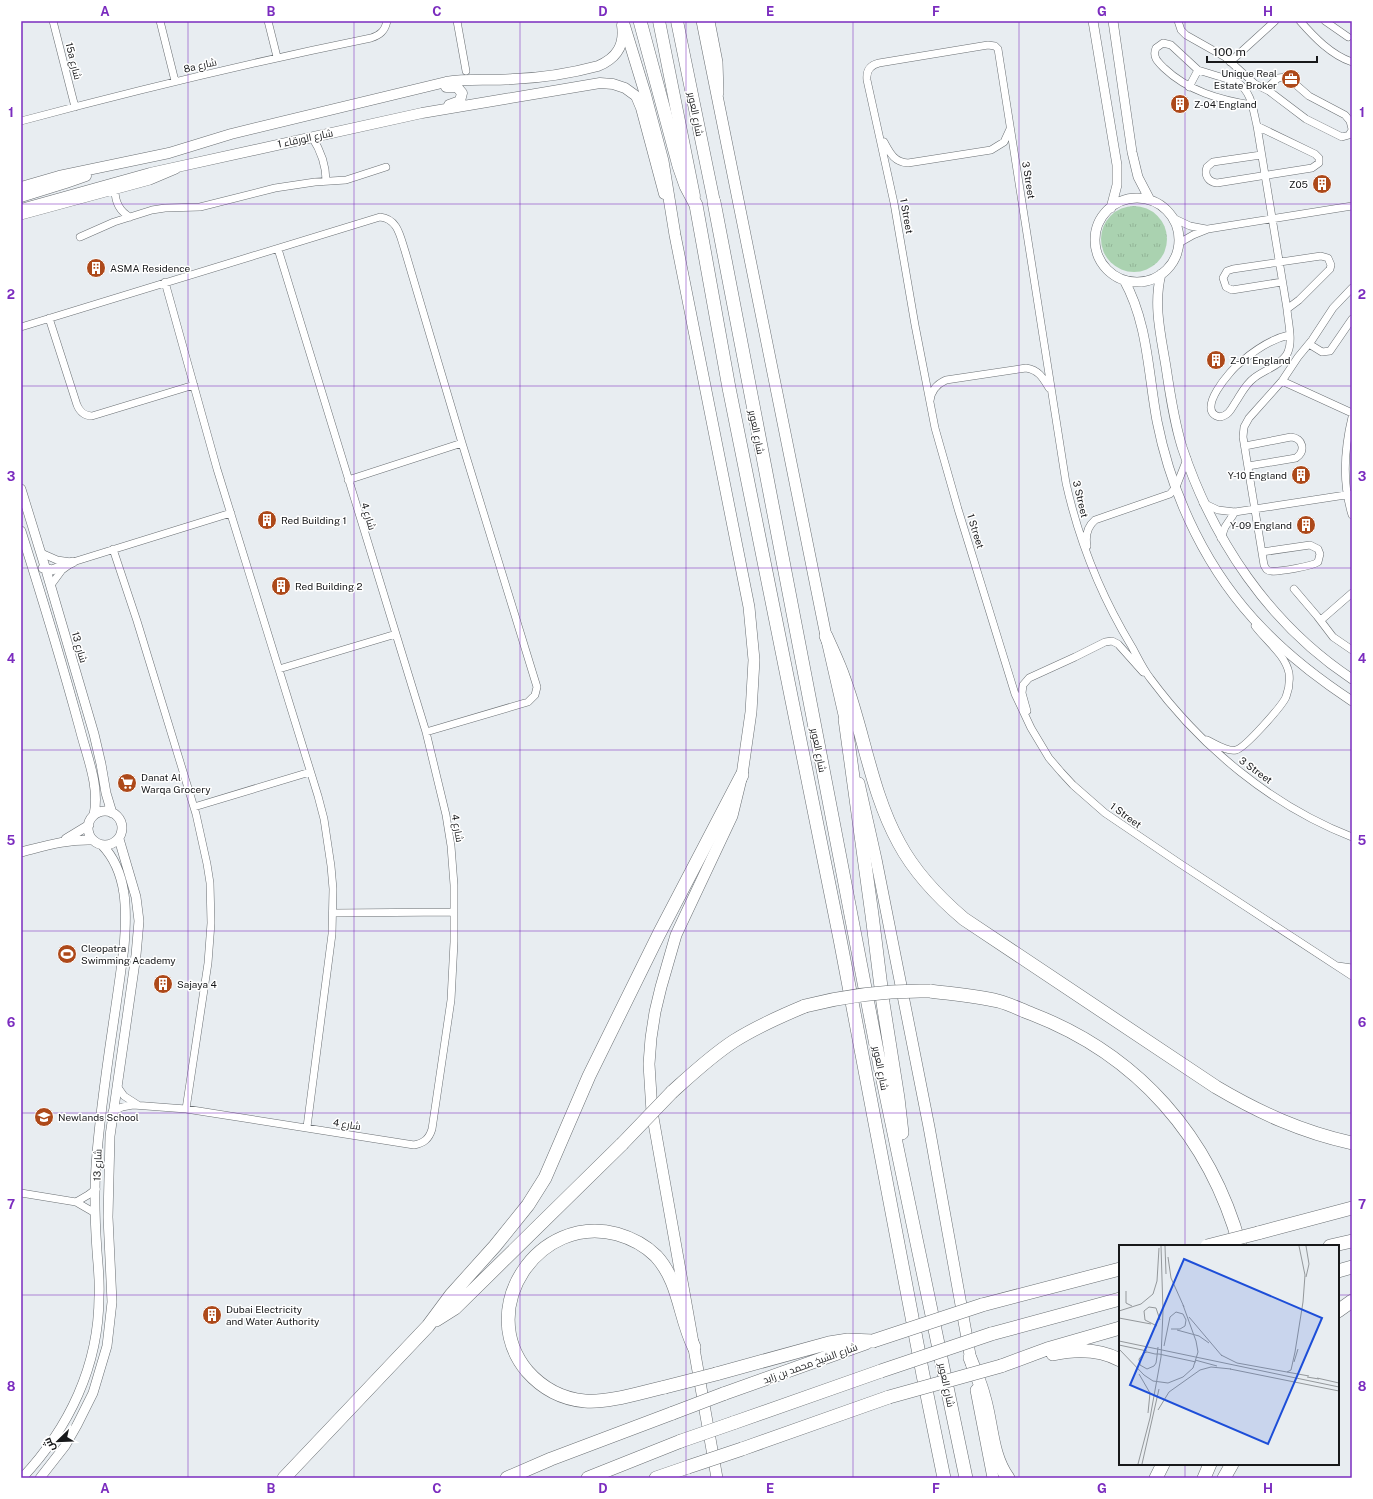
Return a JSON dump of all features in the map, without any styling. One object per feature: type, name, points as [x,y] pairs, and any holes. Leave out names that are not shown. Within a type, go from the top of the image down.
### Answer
[{"type":"highway","points":[[640,21],[679,166],[686,186],[696,205]]},
{"type":"highway","name":"شارع العوير","points":[[659,21],[696,205],[730,396],[840,939],[944,1478]]},
{"type":"highway","name":"شارع العوير","points":[[677,21],[714,202],[880,1066],[966,1478]]},
{"type":"highway","points":[[826,636],[844,679],[876,788],[890,826],[910,861],[935,893],[964,918],[1216,1087],[1281,1122],[1321,1136],[1352,1144]]},
{"type":"highway","points":[[845,719],[883,1003],[898,1098],[909,1203]]},
{"type":"highway","points":[[284,1478],[428,1326],[451,1295],[495,1246],[528,1205],[545,1178],[611,1029],[742,775]]},
{"type":"highway","points":[[428,1326],[455,1308],[622,1144],[672,1092],[702,1065],[734,1042],[769,1022],[805,1006],[836,998],[879,992],[930,991],[965,995],[1000,1002],[1059,1025],[1094,1045],[1121,1064],[1146,1085],[1189,1135],[1207,1163],[1222,1193],[1234,1224],[1240,1245]]},
{"type":"highway","points":[[1211,1245],[1352,1208]]},
{"type":"highway","points":[[694,1347],[684,1323],[674,1286],[669,1275],[655,1255],[646,1247],[630,1238],[613,1233],[589,1231],[564,1237],[551,1244],[530,1261],[521,1273],[510,1298],[508,1312],[509,1332],[514,1348],[521,1362],[532,1377],[541,1385],[562,1396],[586,1401],[609,1399],[665,1387],[829,1343],[848,1340],[873,1341]]},
{"type":"highway","points":[[1334,1245],[1352,1241]]},
{"type":"highway","points":[[1339,1271],[1352,1267]]},
{"type":"highway","name":"شارع الشيخ محمد بن زايد","points":[[506,1478],[551,1459],[723,1394],[873,1341],[982,1305],[1119,1269]]},
{"type":"highway","points":[[588,1478],[733,1422],[881,1371],[991,1334],[1119,1299]]},
{"type":"highway","points":[[1339,1310],[1352,1300]]},
{"type":"highway","points":[[1001,1366],[1047,1349],[1119,1328]]},
{"type":"highway","points":[[656,1478],[889,1398],[1001,1366],[1077,1350],[1104,1353],[1119,1360]]},
{"type":"highway","points":[[970,1358],[984,1396],[996,1452],[1004,1473],[1008,1478]]},
{"type":"highway","points":[[1156,1478],[1162,1465]]},
{"type":"highway","points":[[1204,1478],[1210,1465]]},
{"type":"highway","points":[[1224,1478],[1231,1465]]},
{"type":"main road","name":"شارع الورقاء 1","points":[[21,187],[59,176],[169,152],[231,134],[463,79],[524,78],[592,68],[604,64],[617,52],[623,36],[622,21]]},
{"type":"main road","points":[[622,21],[645,93],[663,161],[675,235],[749,607],[754,660],[751,712],[742,775],[732,816],[676,935],[655,1012],[649,1064],[652,1112],[717,1478]]},
{"type":"main road","points":[[702,21],[826,636],[876,859],[929,1127],[970,1358],[994,1478]]},
{"type":"main road","name":"شارع الورقاء 1","points":[[21,209],[126,179],[422,113],[606,83],[619,86],[636,96],[641,108],[675,235]]},
{"type":"main road","points":[[422,113],[431,108],[458,102],[462,96],[461,90],[455,86],[436,88],[427,87]]},
{"type":"main road","points":[[21,197],[66,184],[100,168]]},
{"type":"street","name":"15a شارع","points":[[54,21],[75,107]]},
{"type":"street","points":[[160,21],[175,81]]},
{"type":"street","points":[[268,21],[277,57]]},
{"type":"street","name":"8a شارع","points":[[21,121],[175,81],[277,57],[371,38],[384,31],[386,21]]},
{"type":"street","points":[[457,21],[466,71]]},
{"type":"street","points":[[710,21],[718,62],[720,83],[718,104]]},
{"type":"street","points":[[1093,21],[1117,165],[1117,185],[1111,208]]},
{"type":"street","points":[[1113,21],[1133,157],[1138,177],[1150,200]]},
{"type":"street","points":[[1178,21],[1181,30],[1186,34],[1230,62],[1255,84],[1266,89],[1294,111],[1330,132],[1345,137],[1349,136],[1352,129],[1350,121],[1345,115],[1309,96],[1287,77],[1278,78],[1266,89]]},
{"type":"street","points":[[1230,62],[1275,21]]},
{"type":"street","points":[[1300,21],[1324,45],[1352,62]]},
{"type":"street","points":[[1325,21],[1348,37]]},
{"type":"street","points":[[1252,105],[1226,100],[1189,87],[1173,76],[1156,60],[1154,56],[1156,48],[1163,43],[1171,45],[1198,70],[1237,82],[1245,89],[1252,105],[1257,126],[1287,309],[1289,335],[1289,348],[1284,358],[1254,378],[1247,385],[1228,414],[1220,417],[1214,414],[1211,411],[1210,404],[1231,371],[1242,360],[1267,343],[1289,335]]},
{"type":"street","name":"1 Street","points":[[999,53],[995,46],[988,45],[880,62],[872,66],[867,72],[867,76],[896,210],[930,402],[944,459],[1017,698],[1031,728],[1049,758],[1073,785],[1105,812],[1352,976]]},
{"type":"street","name":"3 Street","points":[[999,53],[1066,483],[1077,526],[1090,564],[1112,613],[1149,677],[1180,715],[1201,737],[1232,765],[1276,797],[1326,826],[1352,837]]},
{"type":"street","points":[[1189,87],[1198,70]]},
{"type":"street","points":[[1257,126],[1315,154],[1319,161],[1315,167],[1217,183],[1210,181],[1206,174],[1207,167],[1213,162],[1261,155]]},
{"type":"street","points":[[880,137],[894,158],[903,163],[908,163],[991,150],[1004,142],[1011,129]]},
{"type":"street","points":[[312,137],[324,163],[326,181]]},
{"type":"street","points":[[21,216],[158,178],[180,167]]},
{"type":"street","points":[[80,237],[114,222],[158,209],[200,207],[275,188],[326,181],[346,180],[386,167]]},
{"type":"street","points":[[116,190],[116,199],[119,208],[130,217]]},
{"type":"street","points":[[1132,199],[1150,200],[1163,207],[1173,218],[1178,230],[1179,243],[1175,259],[1169,267],[1152,280],[1140,282],[1124,280],[1117,277],[1101,261],[1096,247],[1096,233],[1098,225],[1111,208],[1121,202],[1132,199]]},
{"type":"street","points":[[1179,243],[1208,229],[1352,206]]},
{"type":"street","points":[[21,327],[380,217],[387,218],[392,221],[396,226],[405,251],[462,444],[537,687],[535,695],[528,702],[426,732]]},
{"type":"street","points":[[1173,218],[1190,226],[1208,229]]},
{"type":"street","name":"شارع 4","points":[[112,1112],[127,1106],[138,1105],[186,1109],[414,1144],[426,1141],[430,1136],[447,1029],[454,949],[454,885],[451,846],[441,792],[426,732],[278,249]]},
{"type":"street","points":[[1282,282],[1232,290],[1226,287],[1223,281],[1224,274],[1230,270],[1279,261],[1324,256],[1330,261],[1331,265],[1327,272],[1299,300],[1287,309]]},
{"type":"street","points":[[1161,274],[1157,306],[1172,404],[1187,459],[1203,502],[1221,538],[1255,588],[1282,620],[1314,650],[1352,679]]},
{"type":"street","points":[[1124,280],[1131,292],[1140,321],[1161,437],[1176,486],[1185,509],[1205,550],[1256,628],[1283,659],[1289,674],[1288,690],[1285,698],[1279,707],[1242,748],[1231,750],[1201,737]]},
{"type":"street","points":[[165,282],[231,513],[322,812],[328,842],[332,874],[333,913],[330,955],[307,1127]]},
{"type":"street","points":[[1262,552],[1310,545],[1318,549],[1320,556],[1318,562],[1314,565],[1270,571],[1264,566],[1262,552],[1256,509],[1244,446],[1243,432],[1246,422],[1282,381],[1333,308],[1352,288]]},
{"type":"street","points":[[49,318],[77,405],[82,414],[87,416],[194,385]]},
{"type":"street","points":[[1309,344],[1322,352],[1330,351],[1352,318]]},
{"type":"street","points":[[930,402],[933,391],[941,382],[946,380],[1026,368],[1035,370],[1039,373],[1051,392]]},
{"type":"street","points":[[1282,381],[1352,413]]},
{"type":"street","points":[[1352,417],[1346,454],[1352,515]]},
{"type":"street","points":[[1244,446],[1291,437],[1297,439],[1302,444],[1301,453],[1296,458],[1248,466]]},
{"type":"street","points":[[348,480],[462,444]]},
{"type":"street","points":[[1090,564],[1086,539],[1092,522],[1103,516],[1132,508],[1170,494],[1176,486],[1187,459]]},
{"type":"street","name":"شارع 13","points":[[21,490],[51,585],[94,734],[112,813]]},
{"type":"street","points":[[1203,502],[1218,510],[1235,512],[1349,494]]},
{"type":"street","points":[[1221,538],[1225,527],[1235,512]]},
{"type":"street","points":[[21,523],[36,561],[39,566],[46,570],[55,569],[113,549],[231,513]]},
{"type":"street","points":[[21,531],[66,677],[93,774],[96,796],[94,815],[88,825],[61,841]]},
{"type":"street","points":[[113,549],[137,621],[194,807],[207,864],[211,903],[208,963],[186,1109]]},
{"type":"street","points":[[41,553],[57,560],[73,562]]},
{"type":"street","points":[[51,585],[62,570],[73,562]]},
{"type":"street","points":[[1294,589],[1321,620],[1333,637],[1352,650]]},
{"type":"street","points":[[1321,620],[1352,593]]},
{"type":"street","points":[[1238,601],[1262,628],[1288,653],[1352,701]]},
{"type":"street","points":[[279,670],[396,634]]},
{"type":"street","points":[[1031,728],[1022,694],[1025,681],[1032,676],[1075,658],[1105,642],[1112,641],[1118,644],[1140,670],[1149,677]]},
{"type":"street","points":[[194,807],[310,772]]},
{"type":"street","points":[[21,852],[61,841],[93,840],[102,845],[112,844],[119,838],[122,830],[121,822],[116,815],[112,813],[103,811],[94,815]]},
{"type":"street","points":[[88,825],[89,833],[93,840]]},
{"type":"street","name":"شارع 13","points":[[40,1478],[65,1446],[77,1426],[92,1392],[107,1346],[112,1302],[108,1199],[110,1136],[112,1112],[117,1086],[138,932],[138,909],[135,890],[119,838]]},
{"type":"street","name":"شارع 13","points":[[22,1478],[46,1451],[63,1426],[74,1406],[90,1364],[95,1342],[99,1296],[95,1214],[101,1112],[124,947],[126,922],[125,900],[120,874],[114,861],[102,845]]},
{"type":"street","points":[[333,913],[454,912]]},
{"type":"street","points":[[1336,966],[1352,968]]},
{"type":"street","points":[[117,1086],[124,1096],[138,1105]]},
{"type":"street","points":[[76,1202],[96,1189]]},
{"type":"street","points":[[21,1193],[76,1202],[95,1214]]},
{"type":"green space","points":[[1134,206],[1147,209],[1157,216],[1164,226],[1167,239],[1164,252],[1157,262],[1147,269],[1134,272],[1121,269],[1111,262],[1104,252],[1101,239],[1104,226],[1111,216],[1121,209]]},
{"type":"place","name":"Unique Real Estate Broker","points":[[1291,79]]},
{"type":"place","name":"Z-04 England","points":[[1180,104]]},
{"type":"place","name":"Z05","points":[[1322,184]]},
{"type":"place","name":"ASMA Residence","points":[[96,268]]},
{"type":"place","name":"Z-01 England","points":[[1216,360]]},
{"type":"place","name":"Y-10 England","points":[[1301,475]]},
{"type":"place","name":"Red Building 1","points":[[267,520]]},
{"type":"place","name":"Y-09 England","points":[[1306,525]]},
{"type":"place","name":"Red Building 2","points":[[281,586]]},
{"type":"place","name":"Danat Al Warqa Grocery","points":[[127,783]]},
{"type":"place","name":"Cleopatra Swimming Academy","points":[[67,954]]},
{"type":"place","name":"Sajaya 4","points":[[163,984]]},
{"type":"place","name":"Newlands School","points":[[44,1117]]},
{"type":"place","name":"Dubai Electricity and Water Authority","points":[[212,1315]]}]
